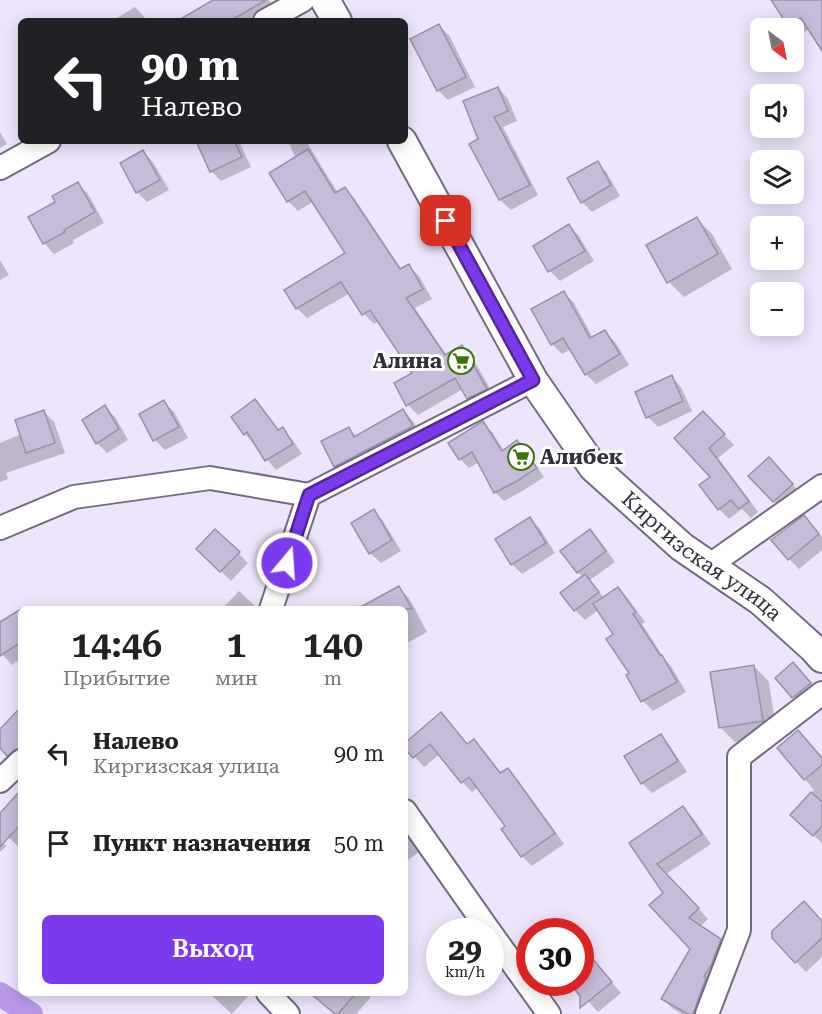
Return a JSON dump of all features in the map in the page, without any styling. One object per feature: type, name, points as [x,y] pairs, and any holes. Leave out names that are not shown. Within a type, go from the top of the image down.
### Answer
[{"type":"main road","points":[[325,0],[335,18]]},
{"type":"main road","name":"Киргизская улица","points":[[404,144],[533,380],[593,467],[682,547],[761,601],[822,658]]},
{"type":"street","points":[[270,18],[303,0]]},
{"type":"street","points":[[0,168],[44,144]]},
{"type":"street","points":[[0,528],[74,497],[210,478],[309,495],[533,380]]},
{"type":"street","points":[[710,565],[822,486]]},
{"type":"street","points":[[272,606],[309,495]]},
{"type":"street","points":[[707,1014],[739,930],[739,757],[822,693]]},
{"type":"street","points":[[408,815],[480,918]]},
{"type":"street","points":[[504,951],[549,1014]]},
{"type":"street","points":[[271,996],[288,1014]]},
{"type":"building","points":[[213,0],[266,0],[235,18],[182,18]]},
{"type":"building","points":[[771,0],[822,0],[822,51],[804,23],[804,18],[783,18]]},
{"type":"building","points":[[439,24],[466,77],[437,91],[410,39]]},
{"type":"building","points":[[498,87],[508,111],[494,117],[530,185],[499,200],[469,144],[478,139],[463,101]]},
{"type":"building","points":[[197,144],[236,144],[242,157],[210,172]]},
{"type":"building","points":[[308,149],[335,193],[345,187],[400,269],[409,264],[423,289],[406,298],[445,355],[462,345],[487,389],[467,399],[455,378],[406,406],[394,383],[412,373],[370,310],[362,315],[341,282],[296,309],[284,290],[345,253],[305,191],[287,202],[269,173]]},
{"type":"building","points":[[143,150],[160,180],[136,193],[120,163]]},
{"type":"building","points":[[598,161],[611,185],[581,203],[567,178]]},
{"type":"building","points":[[78,182],[95,212],[43,244],[28,217],[55,202],[52,196]]},
{"type":"building","points":[[697,217],[718,254],[667,283],[646,245]]},
{"type":"building","points":[[569,224],[585,251],[548,272],[533,246]]},
{"type":"building","points":[[564,291],[590,338],[605,330],[620,354],[585,375],[563,338],[551,345],[531,309]]},
{"type":"building","points":[[672,375],[683,401],[646,418],[635,392]]},
{"type":"building","points":[[255,399],[278,430],[283,427],[293,444],[265,461],[247,432],[244,435],[231,417]]},
{"type":"building","points":[[164,400],[179,427],[153,441],[139,414]]},
{"type":"building","points":[[105,405],[119,429],[96,444],[82,420]]},
{"type":"building","points":[[403,409],[413,426],[334,467],[321,441],[349,427],[354,437]]},
{"type":"building","points":[[44,410],[55,443],[26,453],[15,420]]},
{"type":"building","points":[[703,411],[725,434],[709,448],[749,501],[739,509],[731,500],[718,510],[699,485],[710,477],[674,438]]},
{"type":"building","points":[[483,421],[502,451],[517,440],[537,468],[494,493],[472,452],[459,460],[448,443]]},
{"type":"building","points":[[769,457],[793,484],[773,502],[748,476]]},
{"type":"building","points":[[374,509],[392,540],[369,554],[351,523]]},
{"type":"building","points":[[804,515],[819,534],[788,560],[771,540]]},
{"type":"building","points":[[530,517],[546,543],[511,565],[495,539]]},
{"type":"building","points":[[215,529],[240,552],[220,572],[196,549]]},
{"type":"building","points":[[590,529],[606,551],[577,573],[560,551]]},
{"type":"building","points":[[585,574],[599,592],[574,611],[560,593]]},
{"type":"building","points":[[399,586],[412,609],[408,609],[408,606],[362,606]]},
{"type":"building","points":[[618,587],[636,612],[633,614],[662,655],[677,682],[641,702],[626,675],[629,673],[606,639],[613,634],[593,604]]},
{"type":"building","points":[[18,611],[18,644],[0,656],[0,622]]},
{"type":"building","points":[[793,662],[811,683],[792,698],[775,678]]},
{"type":"building","points":[[754,665],[763,721],[719,728],[710,672]]},
{"type":"building","points":[[18,710],[18,748],[7,756],[0,748],[0,729]]},
{"type":"building","points":[[441,712],[467,744],[474,739],[500,773],[508,768],[555,833],[521,857],[501,829],[505,826],[469,777],[461,783],[430,744],[413,758],[408,752],[408,740]]},
{"type":"building","points":[[798,730],[822,758],[822,765],[804,780],[777,748]]},
{"type":"building","points":[[661,734],[678,761],[641,784],[624,756]]},
{"type":"building","points":[[811,792],[822,802],[822,826],[813,836],[790,815]]},
{"type":"building","points":[[18,793],[18,827],[0,847],[0,813]]},
{"type":"building","points":[[683,806],[702,834],[657,864],[699,908],[689,918],[721,939],[711,966],[704,976],[706,978],[693,1014],[688,1014],[661,999],[690,949],[649,905],[663,893],[629,843]]},
{"type":"building","points":[[804,901],[822,921],[822,938],[795,963],[772,938],[772,931]]},
{"type":"building","points":[[594,961],[612,982],[580,1008],[580,996],[594,996]]},
{"type":"building","points":[[314,996],[353,996],[338,1014]]},
{"type":"waterway","points":[[0,994],[31,1014]]},
{"type":"place","name":"Алина","points":[[461,361]]},
{"type":"place","name":"Алибек","points":[[521,457]]},
{"type":"route","points":[[287,563],[309,495],[533,380],[446,221]]}]
